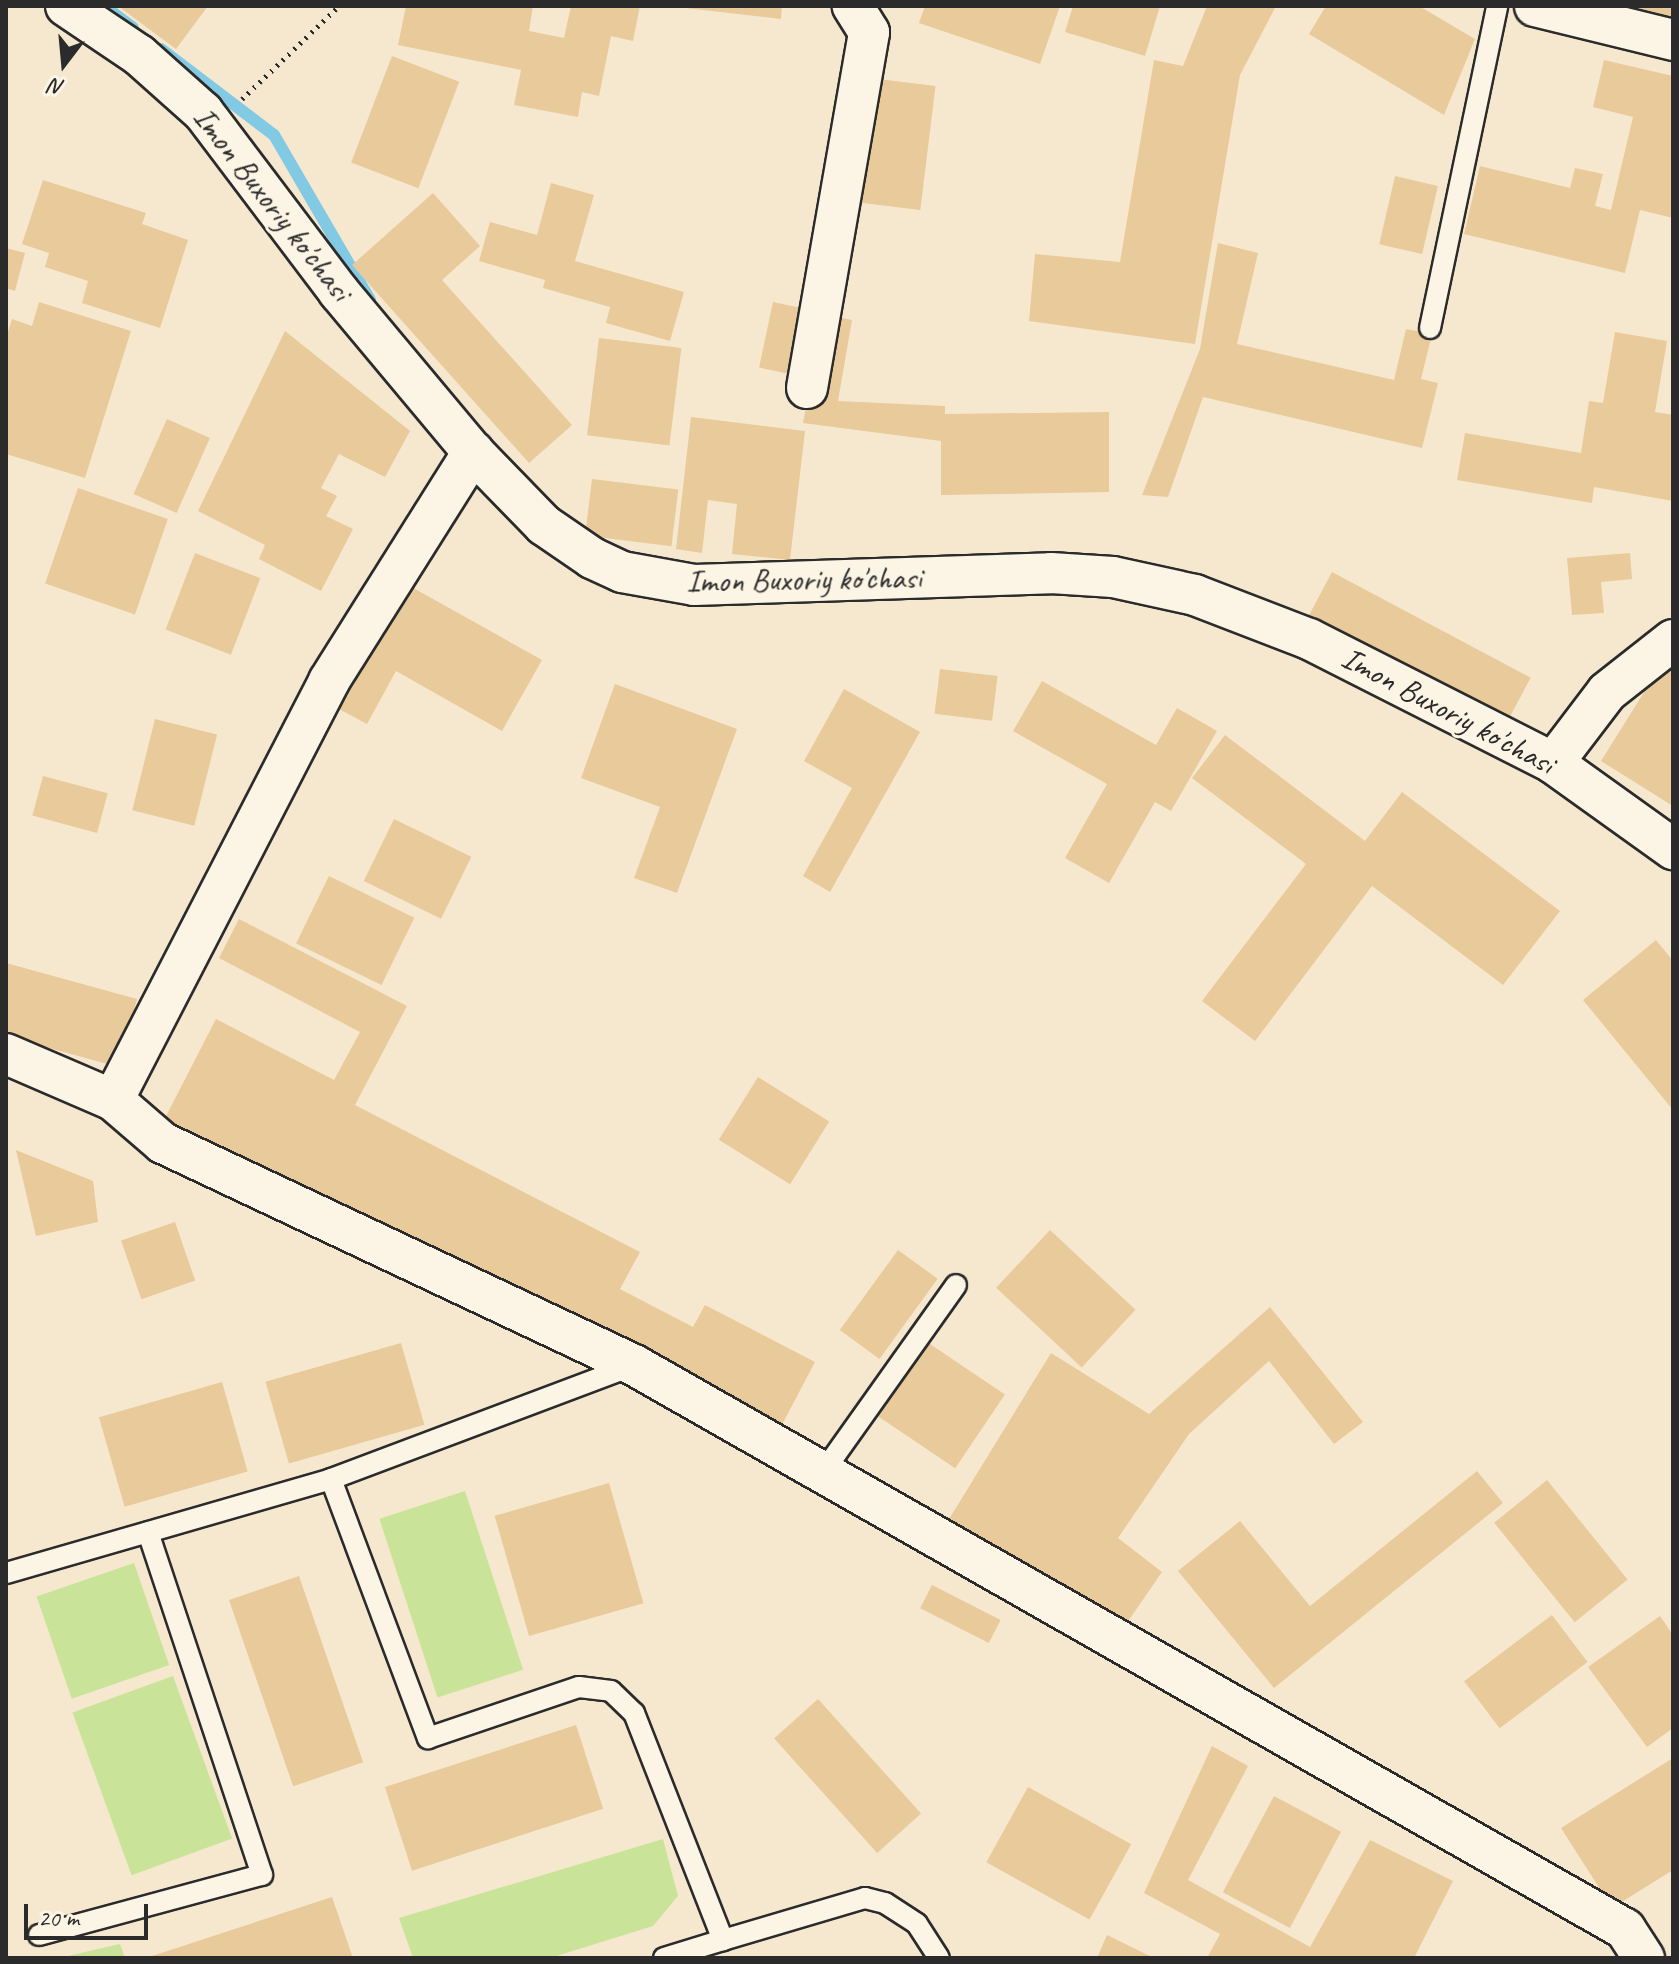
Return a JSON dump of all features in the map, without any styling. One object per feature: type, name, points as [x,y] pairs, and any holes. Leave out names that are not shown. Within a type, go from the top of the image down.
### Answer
[{"type":"street","name":"Imon Buxoriy ko'chasi","points":[[66,6],[150,64],[215,126],[339,292],[473,452],[544,525],[622,572],[694,585],[1051,573],[1125,579],[1195,595],[1309,639],[1553,763],[1673,849]]},
{"type":"street","points":[[807,388],[869,32],[853,6]]},
{"type":"street","points":[[1535,6],[1673,40]]},
{"type":"street","points":[[113,1100],[329,681],[473,452]]},
{"type":"street","points":[[1553,763],[1607,692],[1673,640]]},
{"type":"street","points":[[6,1054],[113,1100],[163,1143],[634,1365],[821,1475],[1625,1929],[1644,1958]]},
{"type":"lane","points":[[1430,328],[1497,6]]},
{"type":"lane","points":[[821,1475],[956,1285]]},
{"type":"lane","points":[[6,1573],[331,1479],[634,1365]]},
{"type":"lane","points":[[331,1479],[428,1738],[579,1687],[595,1686],[625,1700],[723,1940]]},
{"type":"lane","points":[[39,1935],[262,1875],[148,1532]]},
{"type":"lane","points":[[664,1958],[865,1898],[910,1918],[939,1958]]},
{"type":"path","points":[[215,126],[339,6]]},
{"type":"green space","points":[[465,1491],[523,1670],[438,1698],[379,1519]]},
{"type":"green space","points":[[134,1563],[169,1665],[72,1699],[37,1597]]},
{"type":"green space","points":[[173,1676],[232,1839],[132,1875],[72,1713]]},
{"type":"green space","points":[[663,1839],[678,1896],[653,1926],[550,1958],[413,1958],[399,1918]]},
{"type":"green space","points":[[120,1944],[125,1958],[59,1958]]},
{"type":"building","points":[[118,6],[208,6],[176,49]]},
{"type":"building","points":[[406,6],[533,6],[529,31],[564,38],[571,6],[640,6],[633,41],[611,36],[599,96],[582,92],[578,117],[514,105],[521,70],[398,45]]},
{"type":"building","points":[[668,6],[782,6],[781,19]]},
{"type":"building","points":[[925,6],[1060,6],[1040,64],[919,23]]},
{"type":"building","points":[[1073,6],[1160,6],[1145,56],[1065,32]]},
{"type":"building","points":[[1207,6],[1276,6],[1240,75],[1195,344],[1029,321],[1035,254],[1120,262],[1154,60],[1183,66]]},
{"type":"building","points":[[1326,6],[1419,6],[1475,39],[1444,115],[1309,34]]},
{"type":"building","points":[[1586,6],[1673,6],[1673,29]]},
{"type":"building","points":[[392,56],[459,82],[418,188],[351,162]]},
{"type":"building","points":[[1604,60],[1673,76],[1673,218],[1640,210],[1625,273],[1464,234],[1480,166],[1570,188],[1575,168],[1603,174],[1595,206],[1611,210],[1633,117],[1593,107]]},
{"type":"building","points":[[870,78],[936,86],[920,210],[855,202]]},
{"type":"building","points":[[1395,176],[1438,186],[1422,254],[1379,244]]},
{"type":"building","points":[[43,180],[146,213],[142,224],[188,240],[160,328],[82,303],[88,281],[45,267],[49,253],[22,244]]},
{"type":"building","points":[[551,183],[594,195],[575,261],[684,292],[670,341],[606,323],[610,307],[543,288],[545,280],[479,261],[490,222],[537,235]]},
{"type":"building","points":[[433,193],[480,246],[442,280],[572,425],[529,463],[352,265]]},
{"type":"building","points":[[1218,243],[1258,253],[1237,344],[1394,380],[1406,329],[1432,334],[1421,379],[1438,383],[1422,448],[1203,397],[1168,497],[1142,495],[1200,349]]},
{"type":"building","points":[[6,248],[25,253],[15,291],[6,288]]},
{"type":"building","points":[[39,302],[131,331],[85,478],[6,454],[6,338],[12,319],[32,326]]},
{"type":"building","points":[[773,302],[814,311],[800,376],[759,368]]},
{"type":"building","points":[[823,314],[852,320],[838,401],[945,406],[945,414],[1109,412],[1109,492],[941,495],[941,441],[803,423]]},
{"type":"building","points":[[285,331],[410,431],[385,477],[339,454],[321,488],[337,496],[326,516],[353,529],[321,591],[259,559],[265,545],[198,511]]},
{"type":"building","points":[[1615,332],[1667,341],[1655,412],[1673,415],[1673,501],[1594,487],[1592,503],[1457,480],[1465,433],[1581,453],[1589,401],[1603,403]]},
{"type":"building","points":[[599,338],[681,348],[669,445],[587,435]]},
{"type":"building","points":[[691,417],[805,431],[790,560],[732,554],[737,504],[708,500],[702,553],[676,549]]},
{"type":"building","points":[[167,419],[210,438],[177,513],[134,494]]},
{"type":"building","points":[[592,479],[678,490],[671,546],[585,536]]},
{"type":"building","points":[[78,488],[168,519],[135,614],[45,583]]},
{"type":"building","points":[[195,553],[260,578],[231,655],[166,630]]},
{"type":"building","points":[[1630,553],[1632,579],[1601,582],[1604,613],[1572,615],[1567,558]]},
{"type":"building","points":[[1332,572],[1531,678],[1505,726],[1306,621]]},
{"type":"building","points":[[408,585],[542,660],[502,731],[396,671],[367,724],[339,709]]},
{"type":"building","points":[[1673,646],[1673,806],[1601,761]]},
{"type":"building","points":[[940,669],[998,676],[992,721],[935,714]]},
{"type":"building","points":[[1042,681],[1156,745],[1177,708],[1217,731],[1171,811],[1155,802],[1109,883],[1065,858],[1107,784],[1013,731]]},
{"type":"building","points":[[615,684],[737,729],[677,893],[634,878],[660,807],[581,778]]},
{"type":"building","points":[[844,689],[920,732],[830,892],[803,876],[852,788],[804,761]]},
{"type":"building","points":[[155,719],[217,734],[194,826],[132,810]]},
{"type":"building","points":[[1225,735],[1365,841],[1402,792],[1560,911],[1503,985],[1372,886],[1255,1041],[1202,1001],[1306,864],[1192,778]]},
{"type":"building","points":[[43,776],[108,793],[97,833],[32,816]]},
{"type":"building","points":[[394,819],[471,857],[441,919],[364,881]]},
{"type":"building","points":[[329,876],[414,918],[382,985],[296,943]]},
{"type":"building","points":[[239,919],[407,1006],[355,1105],[640,1252],[620,1289],[693,1327],[705,1305],[815,1362],[775,1438],[164,1120],[216,1019],[334,1080],[360,1032],[219,958]]},
{"type":"building","points":[[1656,940],[1673,961],[1673,1110],[1583,1000]]},
{"type":"building","points":[[6,963],[137,999],[118,1067],[6,1036]]},
{"type":"building","points":[[758,1077],[829,1122],[790,1184],[719,1140]]},
{"type":"building","points":[[16,1150],[93,1181],[98,1222],[36,1236]]},
{"type":"building","points":[[175,1222],[195,1281],[141,1299],[121,1241]]},
{"type":"building","points":[[1050,1230],[1136,1310],[1082,1368],[996,1288]]},
{"type":"building","points":[[898,1250],[938,1279],[879,1359],[840,1330]]},
{"type":"building","points":[[1270,1307],[1363,1422],[1334,1444],[1269,1361],[1189,1434],[1118,1538],[1162,1572],[1122,1630],[946,1524],[1051,1353],[1149,1414]]},
{"type":"building","points":[[927,1342],[1005,1395],[955,1468],[877,1416]]},
{"type":"building","points":[[401,1343],[424,1425],[289,1464],[265,1382]]},
{"type":"building","points":[[222,1382],[248,1471],[125,1507],[99,1417]]},
{"type":"building","points":[[1477,1471],[1503,1503],[1274,1688],[1178,1571],[1240,1521],[1310,1606]]},
{"type":"building","points":[[1547,1480],[1628,1579],[1575,1622],[1494,1523]]},
{"type":"building","points":[[609,1483],[643,1603],[529,1636],[495,1516]]},
{"type":"building","points":[[299,1576],[363,1762],[293,1786],[229,1600]]},
{"type":"building","points":[[932,1585],[1001,1620],[989,1643],[920,1608]]},
{"type":"building","points":[[1552,1615],[1588,1662],[1500,1728],[1464,1681]]},
{"type":"building","points":[[1660,1616],[1673,1635],[1673,1728],[1647,1747],[1588,1667]]},
{"type":"building","points":[[818,1699],[921,1813],[877,1853],[774,1738]]},
{"type":"building","points":[[576,1725],[603,1809],[412,1871],[385,1787]]},
{"type":"building","points":[[1212,1746],[1248,1766],[1188,1880],[1310,1947],[1370,1840],[1453,1881],[1414,1958],[1207,1958],[1220,1934],[1144,1893]]},
{"type":"building","points":[[1673,1758],[1673,1870],[1612,1908],[1561,1828]]},
{"type":"building","points":[[1028,1787],[1131,1844],[1090,1919],[986,1862]]},
{"type":"building","points":[[1274,1796],[1341,1832],[1290,1928],[1223,1892]]},
{"type":"building","points":[[332,1897],[353,1958],[149,1957]]},
{"type":"building","points":[[1107,1935],[1154,1958],[1097,1958]]},
{"type":"waterway","points":[[104,6],[133,28]]},
{"type":"waterway","points":[[161,49],[274,135],[370,300]]}]
